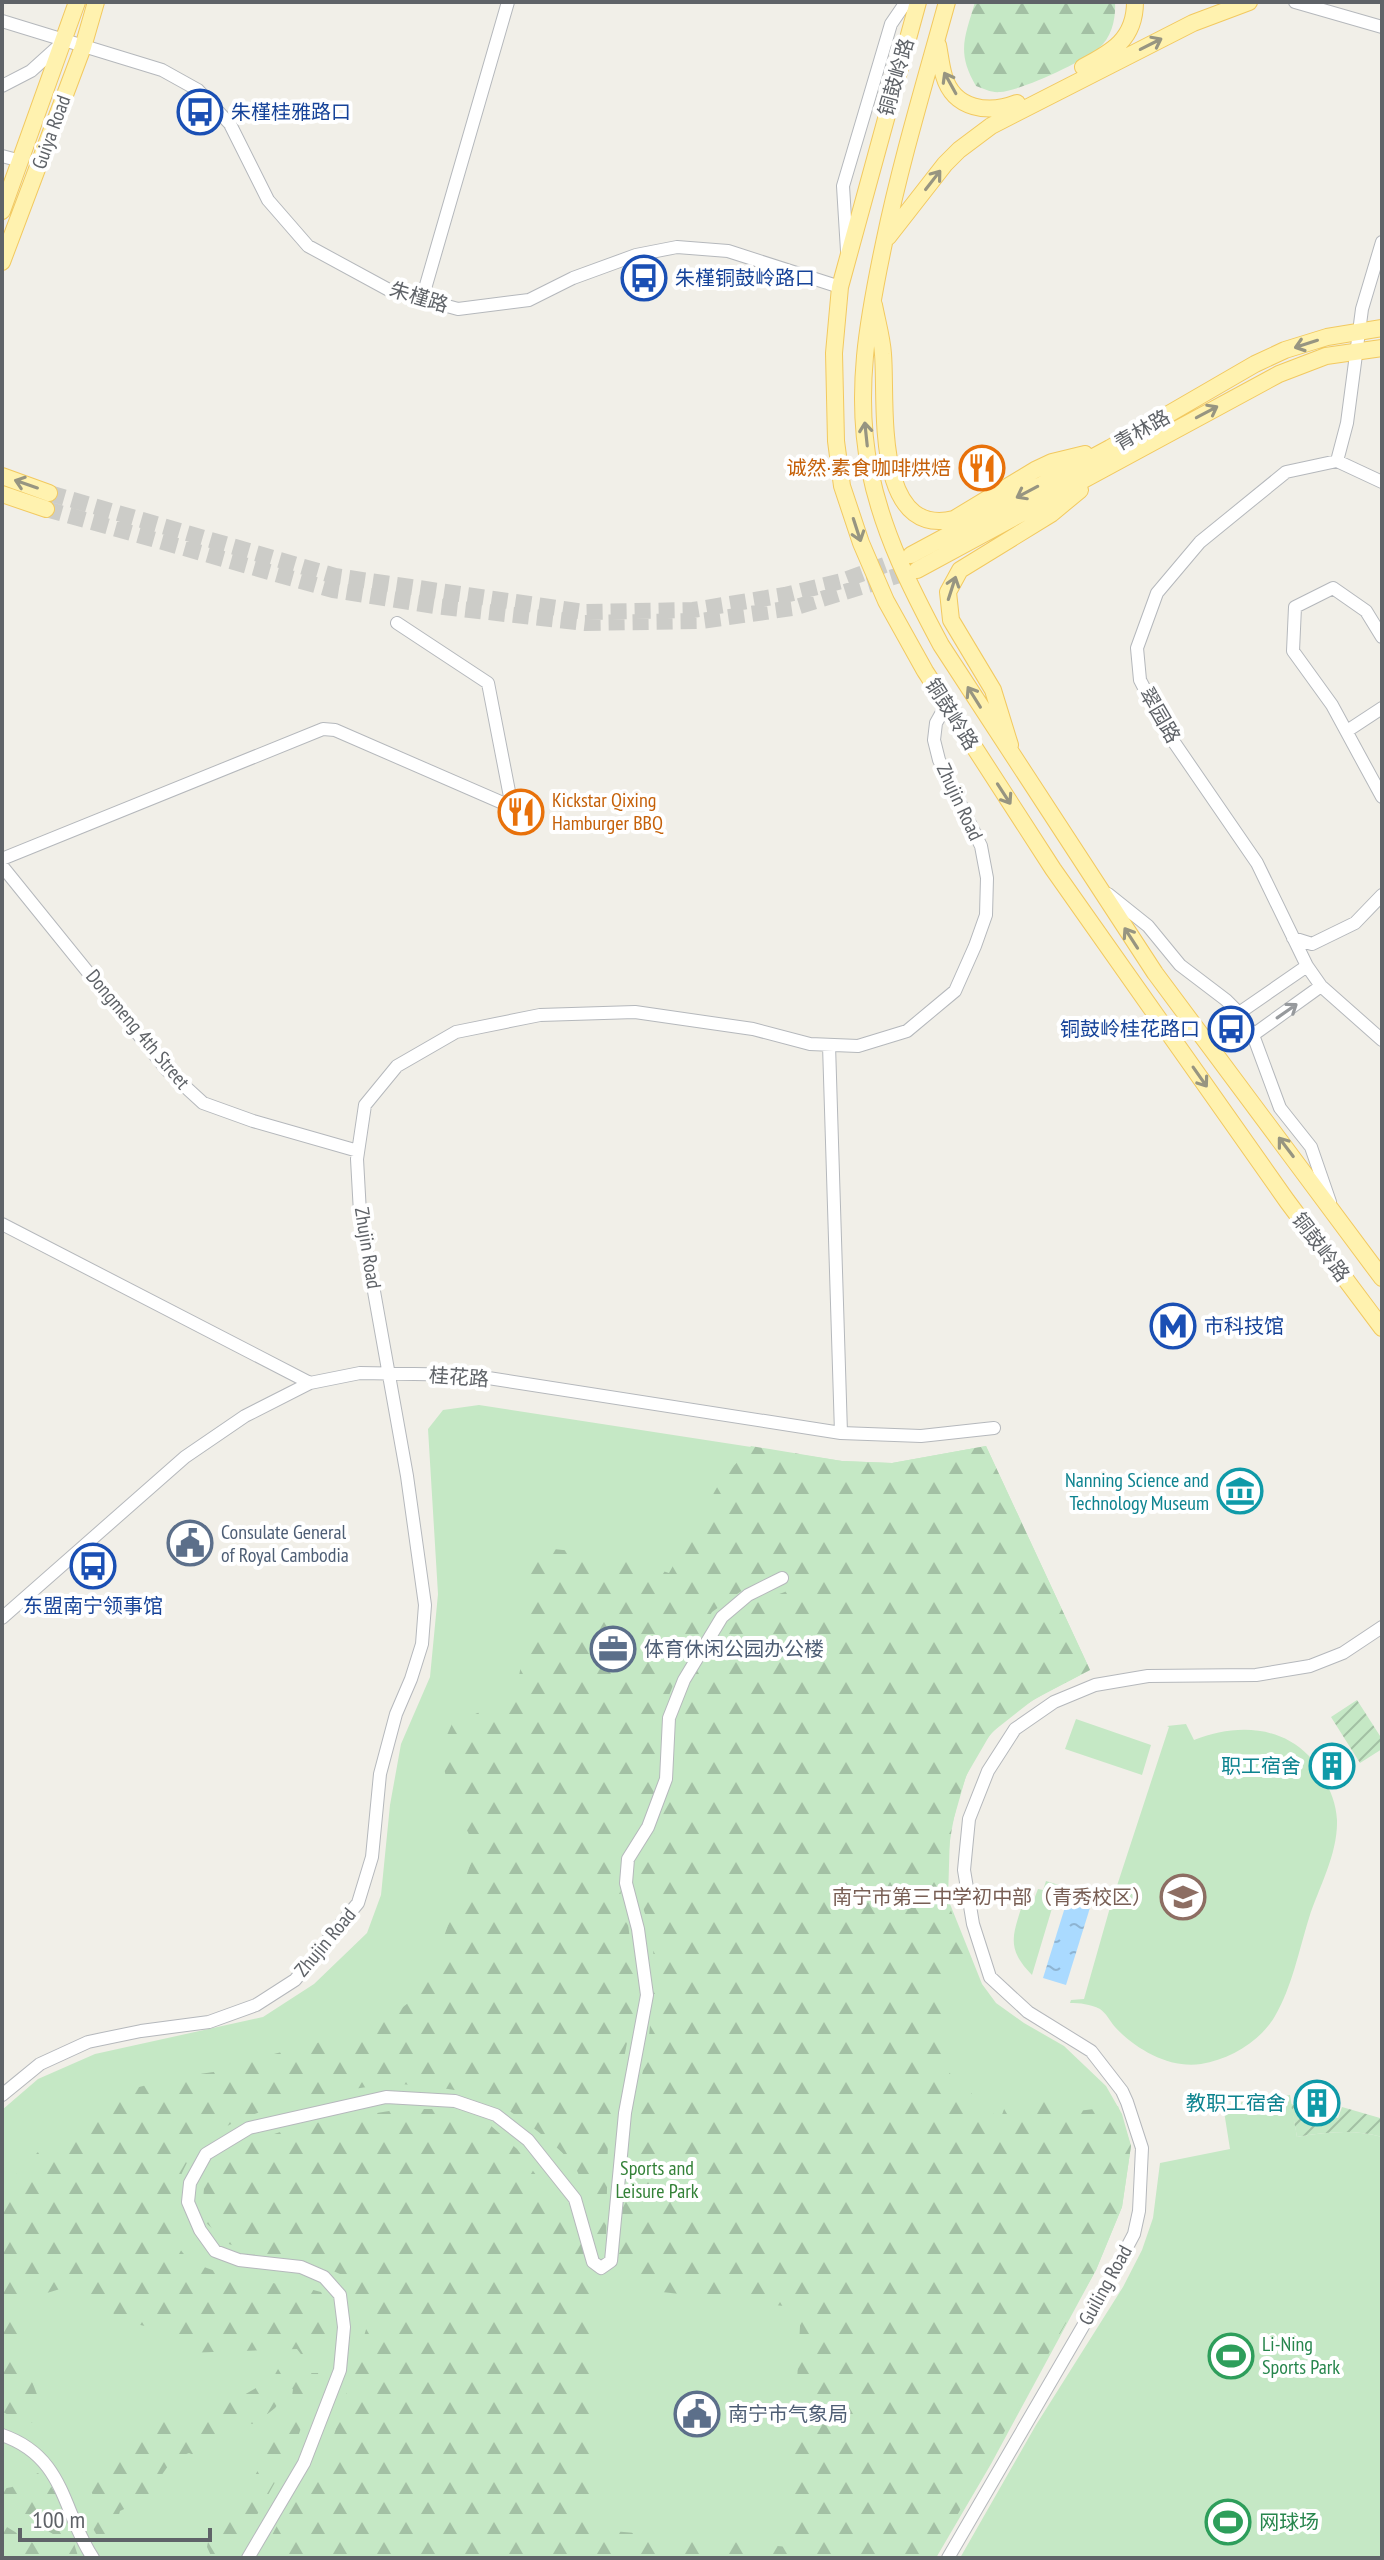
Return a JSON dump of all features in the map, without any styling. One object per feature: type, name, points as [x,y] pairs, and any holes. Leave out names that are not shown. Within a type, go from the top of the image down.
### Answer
[{"type":"main road","name":"Guiya Road","points":[[2,211],[77,2]]},
{"type":"main road","name":"Guiya Road","points":[[2,262],[83,47],[96,2]]},
{"type":"main road","points":[[908,2],[910,30]]},
{"type":"main road","name":"铜鼓岭路","points":[[918,2],[840,287],[834,394],[836,441],[842,486],[861,543],[886,601],[946,705],[1053,869],[1287,1201],[1382,1328]]},
{"type":"main road","name":"铜鼓岭路","points":[[947,2],[895,189],[867,326],[862,391],[870,469],[889,538],[910,588],[941,645],[1155,973],[1382,1278]]},
{"type":"main road","points":[[937,39],[944,79],[958,97],[980,110],[1001,109],[1111,52],[1129,33],[1135,2]]},
{"type":"main road","points":[[884,241],[945,164],[983,132],[1193,23],[1249,2]]},
{"type":"main road","points":[[873,295],[883,354],[885,428],[893,478],[903,501],[917,514],[940,521],[954,519],[1052,462],[1110,448]]},
{"type":"main road","name":"青林路","points":[[1382,328],[1327,337],[1285,350],[1255,364],[914,562],[1105,468],[1279,374],[1326,356],[1382,348]]},
{"type":"main road","points":[[1015,762],[993,690],[951,620],[948,592],[960,570],[1051,514],[1105,468]]},
{"type":"main road","points":[[2,476],[48,501],[2,494]]},
{"type":"street","points":[[422,299],[508,2]]},
{"type":"street","points":[[847,256],[843,186],[891,24],[908,2]]},
{"type":"street","points":[[1295,2],[1382,27]]},
{"type":"street","name":"朱槿路","points":[[2,21],[162,70],[198,90],[230,124],[268,200],[308,246],[389,290],[458,309],[529,300],[573,278],[636,255],[677,247],[728,251],[840,287]]},
{"type":"street","points":[[2,86],[31,71],[65,40]]},
{"type":"street","points":[[2,156],[21,161]]},
{"type":"street","points":[[1382,242],[1362,309],[1347,423],[1337,461],[1382,482]]},
{"type":"street","name":"翠园路","points":[[1337,461],[1286,472],[1200,542],[1157,593],[1137,648],[1140,680],[1167,732],[1257,863],[1307,966],[1321,986],[1382,1040]]},
{"type":"street","points":[[1382,637],[1366,611],[1333,588],[1295,607],[1293,651],[1347,731],[1382,797]]},
{"type":"street","points":[[2,859],[323,729],[335,730],[512,807],[488,683],[397,623]]},
{"type":"street","name":"Zhujin Road","points":[[2,2095],[40,2064],[88,2042],[209,2022],[256,2005],[295,1980],[358,1903],[372,1857],[380,1774],[396,1714],[422,1644],[425,1605],[422,1567],[390,1373],[360,1213],[358,1151],[365,1105],[397,1066],[456,1032],[540,1015],[635,1012],[753,1029],[810,1044],[829,1045],[858,1046],[907,1031],[955,991],[986,915],[987,878],[981,846],[939,760],[934,740],[936,723],[946,705]]},
{"type":"street","points":[[1347,731],[1382,708]]},
{"type":"street","name":"Dongmeng 4th Street","points":[[2,866],[167,1070],[203,1103],[253,1121],[358,1151]]},
{"type":"street","points":[[1096,884],[1148,926],[1180,965],[1239,1013],[1253,1035],[1280,1108],[1311,1147],[1332,1208]]},
{"type":"street","points":[[1293,938],[1312,944],[1355,923],[1382,895]]},
{"type":"street","points":[[1239,1013],[1307,966]]},
{"type":"street","points":[[1253,1035],[1321,986]]},
{"type":"street","points":[[829,1045],[841,1433]]},
{"type":"street","points":[[2,1224],[310,1383]]},
{"type":"street","name":"桂花路","points":[[2,1618],[185,1457],[245,1416],[310,1383],[360,1373],[469,1375],[841,1433],[921,1436],[994,1428]]},
{"type":"street","points":[[248,2558],[304,2463],[340,2370],[344,2327],[340,2295],[324,2277],[301,2267],[239,2260],[215,2251],[200,2230],[188,2202],[190,2183],[206,2154],[249,2128],[386,2097],[455,2101],[496,2115],[528,2140],[575,2199],[593,2262],[601,2268],[611,2261],[625,2113],[647,1995],[638,1929],[626,1883],[628,1859],[648,1827],[666,1779],[669,1718],[684,1680],[722,1617],[748,1595],[782,1578]]},
{"type":"street","name":"Guiling Road","points":[[948,2558],[1107,2285],[1134,2234],[1139,2211],[1142,2148],[1122,2091],[1091,2051],[1028,2012],[990,1977],[973,1924],[964,1870],[969,1819],[988,1771],[1015,1729],[1054,1702],[1095,1685],[1148,1676],[1256,1675],[1310,1666],[1343,1653],[1382,1627]]},
{"type":"street","points":[[2,2435],[16,2440],[55,2476],[93,2558]]},
{"type":"green space","points":[[975,2],[1115,2],[1115,14],[1107,38],[1091,54],[1036,81],[994,92],[976,86],[964,54]]},
{"type":"green space","name":"Sports and Leisure Park","points":[[479,1405],[842,1461],[892,1463],[986,1446],[1090,1670],[1033,1700],[991,1733],[966,1776],[950,1832],[948,1899],[982,1984],[996,2003],[1064,2046],[1106,2086],[1122,2114],[1131,2146],[1122,2207],[1096,2270],[991,2464],[936,2558],[2,2558],[2,2110],[38,2079],[95,2054],[263,2017],[314,1984],[367,1933],[381,1895],[390,1805],[401,1744],[430,1677],[438,1594],[428,1429],[443,1410]]},
{"type":"green space","name":"Sports and Leisure Park","points":[[751,1446],[842,1461],[892,1463],[986,1446],[1090,1670],[1038,1697],[1002,1723],[980,1748],[962,1788],[948,1855],[948,1896],[954,1919],[972,1960],[958,1968],[944,1987],[946,2047],[942,2066],[1000,2120],[1009,2096],[1065,2104],[1078,2111],[1118,2106],[1131,2146],[1122,2207],[1096,2270],[933,2558],[260,2558],[299,2484],[311,2487],[327,2458],[368,2323],[340,2274],[301,2257],[262,2256],[229,2244],[202,2219],[204,2187],[215,2159],[247,2143],[301,2125],[402,2109],[453,2109],[490,2125],[517,2149],[572,2224],[586,2254],[593,2308],[591,2529],[788,2547],[801,2308],[636,2289],[617,2259],[617,2244],[654,1987],[653,1937],[640,1899],[638,1874],[678,1778],[680,1724],[689,1681],[747,1606],[798,1587],[794,1574],[768,1572],[712,1612],[681,1665],[668,1698],[660,1771],[653,1796],[618,1852],[621,1898],[628,1924],[637,1993],[608,2138],[606,2239],[596,2239],[582,2185],[570,2160],[533,2128],[481,2095],[397,2084],[295,2102],[241,2119],[202,2143],[186,2164],[179,2181],[172,2207],[172,2227],[182,2252],[199,2265],[232,2276],[321,2292],[333,2315],[325,2360],[307,2362],[297,2349],[184,2353],[154,2328],[127,2322],[84,2292],[60,2289],[24,2300],[19,2307],[20,2350],[41,2405],[32,2423],[17,2421],[2,2411],[2,2189],[38,2152],[74,2138],[135,2088],[227,2070],[274,2054],[377,2027],[412,2000],[432,1969],[476,1849],[450,1795],[440,1750],[452,1724],[503,1702],[518,1681],[527,1635],[525,1577],[536,1548],[603,1556],[669,1573],[720,1482]]},
{"type":"green space","points":[[1357,1700],[1382,1739],[1382,1749],[1360,1763],[1331,1717]]},
{"type":"green space","points":[[1076,1719],[1151,1745],[1142,1775],[1065,1749]]},
{"type":"green space","points":[[1186,1724],[1194,1740],[1223,1732],[1254,1730],[1282,1737],[1296,1745],[1310,1757],[1327,1785],[1337,1820],[1331,1858],[1291,1981],[1275,2016],[1261,2034],[1243,2048],[1212,2062],[1189,2065],[1165,2060],[1143,2050],[1123,2035],[1100,2009],[1070,2003],[1071,2000],[1084,1999],[1167,1726]]},
{"type":"green space","points":[[1046,1881],[1059,1885],[1032,1975],[1018,1956],[1015,1931],[1024,1899],[1033,1902],[1038,1889],[1043,1890]]},
{"type":"green space","name":"Li-Ning Sports Park","points":[[1290,2095],[1297,2137],[1340,2132],[1382,2137],[1382,2558],[960,2558],[1036,2425],[1123,2287],[1142,2250],[1153,2218],[1160,2163],[1230,2149],[1223,2105]]},
{"type":"green space","points":[[1291,2104],[1338,2118],[1342,2107],[1380,2118],[1382,2113],[1382,2137],[1340,2132],[1297,2137]]},
{"type":"green space","points":[[283,2360],[289,2360],[303,2373],[318,2373],[319,2377],[294,2448],[233,2558],[212,2558],[207,2547],[209,2536],[222,2530],[260,2467],[269,2444],[268,2434],[273,2421],[288,2408],[293,2389],[290,2388],[275,2408],[255,2424],[240,2423],[204,2453],[178,2457],[145,2499],[120,2511],[113,2535],[100,2541],[86,2516],[96,2502],[78,2462],[96,2457],[122,2456],[161,2420],[175,2416],[188,2420],[237,2399],[273,2378]]},
{"type":"green space","points":[[38,2473],[59,2500],[78,2556],[2,2558],[2,2524],[43,2549],[53,2534],[2,2504],[2,2489]]},
{"type":"water","points":[[1070,1891],[1093,1898],[1066,1985],[1043,1978]]},
{"type":"tunnel","points":[[49,493],[335,576],[585,612],[693,610],[785,595],[842,581],[909,556]]},
{"type":"tunnel","points":[[46,509],[333,590],[435,606],[585,623],[701,621],[793,608],[916,570]]},
{"type":"place","name":"朱槿桂雅路口","points":[[200,112]]},
{"type":"place","name":"朱槿铜鼓岭路口","points":[[644,278]]},
{"type":"place","name":"诚然·素食咖啡烘焙","points":[[982,468]]},
{"type":"place","name":"Kickstar Qixing Hamburger BBQ","points":[[521,812]]},
{"type":"place","name":"铜鼓岭桂花路口","points":[[1231,1029]]},
{"type":"place","name":"市科技馆","points":[[1173,1326]]},
{"type":"place","name":"Nanning Science and Technology Museum","points":[[1240,1491]]},
{"type":"place","name":"Consulate General of Royal Cambodia","points":[[190,1543]]},
{"type":"place","name":"东盟南宁领事馆","points":[[93,1566]]},
{"type":"place","name":"体育休闲公园办公楼","points":[[613,1649]]},
{"type":"place","name":"职工宿舍","points":[[1332,1766]]},
{"type":"place","name":"南宁市第三中学初中部（青秀校区）","points":[[1183,1897]]},
{"type":"place","name":"教职工宿舍","points":[[1317,2103]]},
{"type":"place","name":"Li-Ning Sports Park","points":[[1231,2356]]},
{"type":"place","name":"南宁市气象局","points":[[697,2414]]},
{"type":"place","name":"网球场","points":[[1228,2522]]}]
